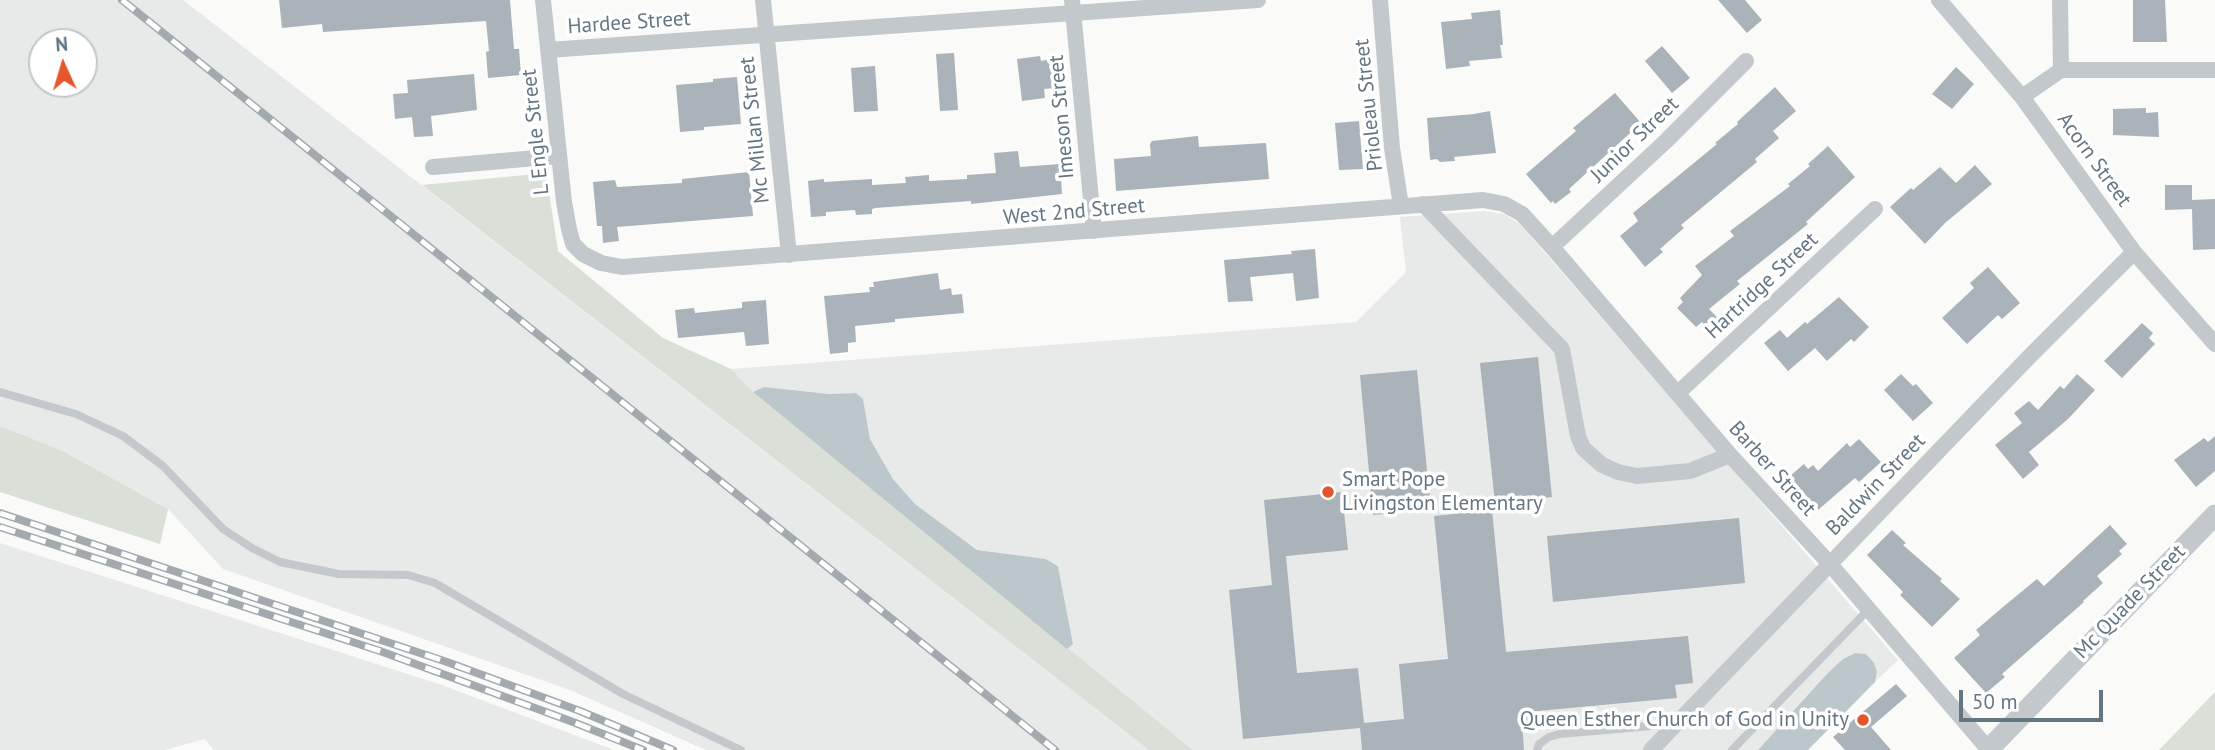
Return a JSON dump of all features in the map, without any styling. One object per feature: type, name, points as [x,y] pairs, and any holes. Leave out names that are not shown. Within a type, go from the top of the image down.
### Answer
[{"type":"street","name":"L Engle Street","points":[[543,0],[569,229],[573,244],[583,254]]},
{"type":"street","name":"Mc Millan Street","points":[[763,0],[789,255]]},
{"type":"street","name":"Hardee Street","points":[[548,50],[766,35],[1073,7],[1258,0]]},
{"type":"street","name":"Prioleau Street","points":[[1380,0],[1392,148],[1401,206]]},
{"type":"street","name":"Acorn Street","points":[[1938,0],[2022,97],[2134,252],[2215,344]]},
{"type":"street","points":[[2060,0],[2061,70]]},
{"type":"street","name":"Imeson Street","points":[[1073,7],[1094,231]]},
{"type":"street","name":"Junior Street","points":[[1552,247],[1746,61]]},
{"type":"street","points":[[2022,97],[2061,70],[2215,70]]},
{"type":"street","points":[[433,167],[559,156]]},
{"type":"street","name":"West 2nd Street","points":[[583,254],[601,263],[622,267],[1483,200],[1504,204],[1522,214],[1552,247]]},
{"type":"street","points":[[1423,204],[1562,349],[1578,436],[1583,448],[1596,460],[1618,472],[1637,476],[1690,471],[1730,454]]},
{"type":"street","name":"Hartridge Street","points":[[1678,393],[1875,209]]},
{"type":"street","name":"Barber Street","points":[[1552,247],[1730,454],[1869,609],[1988,750]]},
{"type":"street","name":"Baldwin Street","points":[[1651,750],[1829,563],[2134,252]]},
{"type":"street","name":"Mc Quade Street","points":[[1988,750],[2215,515]]},
{"type":"lane","points":[[0,392],[76,414],[123,436],[163,466],[223,529],[280,562],[329,573],[408,575],[435,583],[623,694],[741,750]]},
{"type":"lane","points":[[1732,750],[1869,609]]},
{"type":"lane","points":[[1537,750],[1539,744],[1549,737],[1560,734],[1675,723]]},
{"type":"shaded area","points":[[0,0],[183,0],[1149,750],[706,750],[570,690],[223,569],[168,509],[61,450],[0,426]]},
{"type":"shaded area","points":[[546,173],[558,251],[663,338],[731,369],[753,392],[1193,750],[1149,750],[422,185]]},
{"type":"shaded area","name":"Smart Pope Livingston Elementary","points":[[1485,211],[1504,214],[1520,224],[1898,660],[1875,682],[1877,672],[1866,654],[1855,653],[1843,659],[1758,750],[1193,750],[1067,649],[1073,643],[1058,565],[1046,559],[977,550],[915,504],[893,479],[870,439],[863,400],[856,393],[829,394],[764,387],[753,392],[731,369],[1356,322],[1406,272],[1400,217]]},
{"type":"shaded area","points":[[764,387],[829,394],[856,393],[863,399],[870,439],[893,479],[915,504],[977,550],[1046,559],[1058,566],[1073,644],[1067,649],[753,392]]},
{"type":"shaded area","points":[[0,426],[61,450],[168,509],[160,544],[0,492]]},
{"type":"shaded area","points":[[0,543],[442,685],[614,750],[214,750],[205,739],[165,750],[0,750]]},
{"type":"shaded area","points":[[1855,653],[1866,654],[1874,663],[1877,672],[1875,682],[1808,750],[1758,750],[1827,674],[1843,659]]},
{"type":"shaded area","points":[[2215,692],[2215,750],[2159,750]]},
{"type":"building","points":[[279,0],[510,0],[514,49],[519,49],[521,75],[488,78],[486,21],[323,32],[322,24],[282,28]]},
{"type":"building","points":[[1718,0],[1745,0],[1762,20],[1747,33]]},
{"type":"building","points":[[2133,0],[2165,0],[2167,42],[2133,42]]},
{"type":"building","points":[[1500,10],[1502,58],[1469,61],[1470,66],[1446,69],[1441,22],[1472,19],[1471,13]]},
{"type":"building","points":[[1662,46],[1690,78],[1672,93],[1645,61]]},
{"type":"building","points":[[954,53],[958,110],[940,111],[936,54]]},
{"type":"building","points":[[1040,56],[1041,61],[1050,59],[1054,88],[1044,89],[1045,98],[1022,101],[1017,59]]},
{"type":"building","points":[[875,66],[878,111],[854,112],[851,68]]},
{"type":"building","points":[[1956,67],[1974,84],[1952,109],[1932,94]]},
{"type":"building","points":[[474,74],[477,110],[431,116],[433,136],[414,137],[412,117],[395,119],[393,94],[408,93],[407,80]]},
{"type":"building","points":[[737,77],[741,124],[680,132],[676,85]]},
{"type":"building","points":[[1775,87],[1796,111],[1773,131],[1779,138],[1755,159],[1757,162],[1681,225],[1684,228],[1660,249],[1663,252],[1645,267],[1620,236],[1638,221],[1633,213],[1717,144],[1715,143]]},
{"type":"building","points":[[1615,93],[1641,123],[1569,189],[1571,192],[1555,204],[1553,201],[1551,203],[1526,174],[1576,131],[1573,128]]},
{"type":"building","points":[[2146,108],[2146,113],[2158,112],[2159,137],[2113,135],[2113,109]]},
{"type":"building","points":[[1490,111],[1496,153],[1454,157],[1455,161],[1430,160],[1427,118]]},
{"type":"building","points":[[1359,121],[1363,169],[1339,170],[1335,123]]},
{"type":"building","points":[[1198,136],[1199,147],[1266,143],[1269,179],[1116,191],[1114,159],[1151,156],[1152,141]]},
{"type":"building","points":[[1828,146],[1855,177],[1806,222],[1808,224],[1737,281],[1740,284],[1709,309],[1717,317],[1708,328],[1702,322],[1696,327],[1677,308],[1683,302],[1680,298],[1702,275],[1695,266],[1734,236],[1730,231],[1790,186],[1788,184],[1810,166],[1808,164]]},
{"type":"building","points":[[1018,151],[1020,167],[1060,164],[1062,194],[971,204],[971,201],[875,208],[872,209],[872,214],[856,215],[855,210],[826,212],[826,216],[811,217],[808,181],[872,179],[872,185],[906,183],[905,177],[929,175],[929,181],[967,179],[967,175],[996,173],[994,153]]},
{"type":"building","points":[[1975,165],[1992,184],[1945,223],[1925,244],[1890,207],[1940,167],[1956,183]]},
{"type":"building","points":[[749,172],[753,216],[617,227],[619,241],[603,243],[602,226],[597,226],[593,182],[615,180],[617,187],[682,183],[682,179]]},
{"type":"building","points":[[2165,185],[2192,185],[2192,200],[2215,199],[2215,249],[2193,250],[2192,209],[2165,210]]},
{"type":"building","points":[[1315,249],[1319,298],[1296,301],[1293,273],[1250,277],[1253,301],[1228,302],[1224,260],[1292,254],[1291,251]]},
{"type":"building","points":[[1988,267],[2020,303],[2002,319],[1998,315],[1967,344],[1942,318],[1974,288],[1970,283]]},
{"type":"building","points":[[938,273],[940,290],[951,288],[952,295],[962,294],[964,313],[895,319],[895,322],[855,326],[856,342],[848,343],[848,352],[830,354],[824,296],[870,292],[869,287],[874,287],[873,282]]},
{"type":"building","points":[[1839,297],[1869,327],[1854,342],[1851,339],[1827,361],[1815,348],[1788,371],[1764,343],[1780,330],[1787,338]]},
{"type":"building","points":[[766,300],[769,344],[746,346],[744,332],[678,338],[675,310],[694,308],[695,313],[742,308],[742,302]]},
{"type":"building","points":[[2142,323],[2153,333],[2149,338],[2155,344],[2122,378],[2104,361]]},
{"type":"building","points":[[1538,357],[1552,497],[1495,503],[1480,363]]},
{"type":"building","points":[[1417,370],[1431,510],[1373,515],[1360,375]]},
{"type":"building","points":[[1901,374],[1913,386],[1916,384],[1933,403],[1913,421],[1884,390]]},
{"type":"building","points":[[2077,374],[2095,390],[2068,419],[2029,452],[2039,465],[2023,479],[1995,445],[2022,423],[2014,413],[2029,401],[2038,410],[2060,386],[2064,389]]},
{"type":"building","points":[[2215,436],[2215,471],[2196,487],[2174,460],[2204,438],[2208,442]]},
{"type":"building","points":[[1859,439],[1881,462],[1859,482],[1855,478],[1818,510],[1790,476],[1804,464],[1808,469],[1813,465],[1818,471],[1847,443],[1850,447]]},
{"type":"building","points":[[1342,492],[1348,550],[1286,556],[1297,673],[1358,668],[1364,723],[1404,719],[1399,664],[1448,659],[1434,516],[1492,510],[1506,652],[1688,636],[1693,683],[1675,685],[1677,698],[1527,712],[1528,722],[1522,722],[1524,750],[1362,750],[1360,728],[1243,739],[1229,590],[1272,585],[1264,500]]},
{"type":"building","points":[[1739,518],[1745,583],[1553,602],[1547,536]]},
{"type":"building","points":[[2110,525],[2127,544],[2119,551],[2122,554],[2097,576],[2103,583],[2002,674],[2005,677],[1986,693],[1954,658],[1980,635],[1976,630],[2037,579],[2044,586]]},
{"type":"building","points":[[1892,530],[1906,543],[1903,545],[1942,579],[1940,581],[1960,599],[1932,627],[1900,595],[1903,592],[1867,555]]},
{"type":"building","name":"Queen Esther Church of God in Unity","points":[[1896,684],[1907,696],[1871,727],[1891,750],[1845,750],[1833,737]]},
{"type":"railway","points":[[122,0],[1055,750]]},
{"type":"railway","points":[[0,513],[447,662],[580,711],[673,750]]},
{"type":"railway","points":[[0,527],[380,651],[643,750]]},
{"type":"place","name":"Smart Pope Livingston Elementary","points":[[1328,492]]},
{"type":"place","name":"Queen Esther Church of God in Unity","points":[[1863,720]]}]
